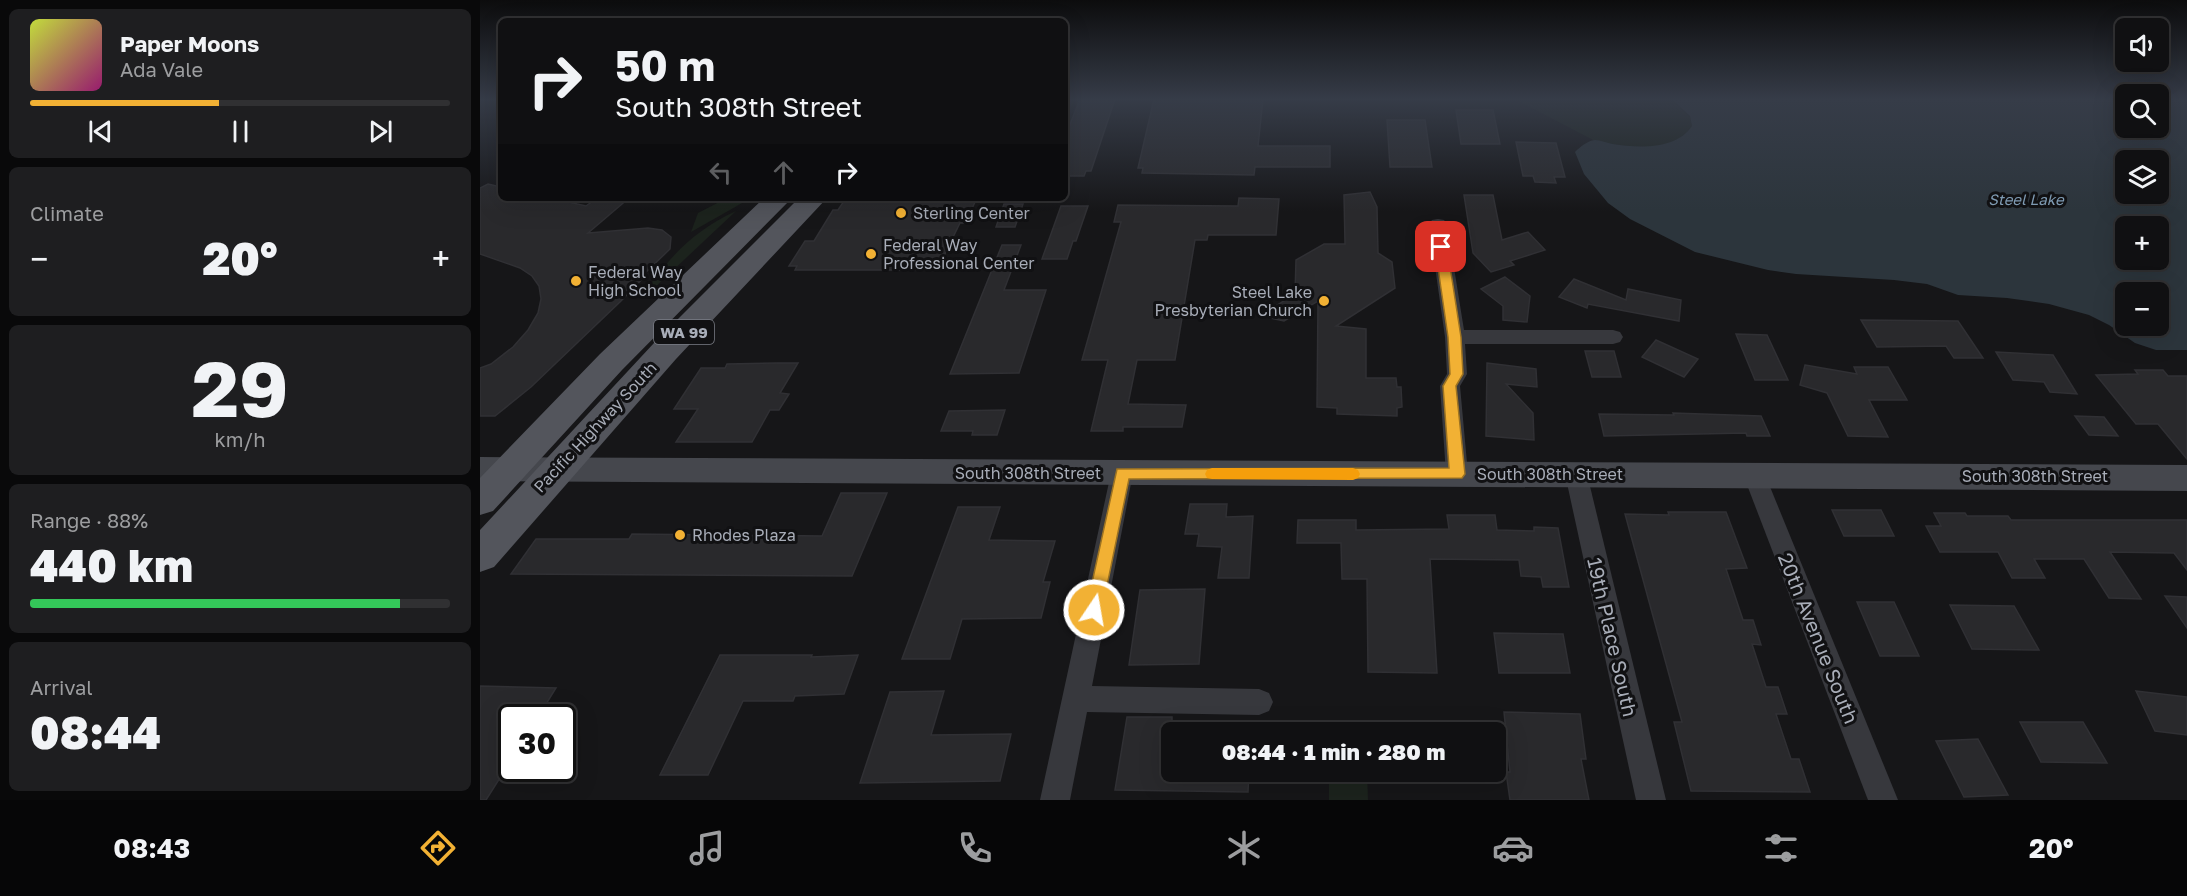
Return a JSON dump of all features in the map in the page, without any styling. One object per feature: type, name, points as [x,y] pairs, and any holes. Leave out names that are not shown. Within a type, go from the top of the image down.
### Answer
[{"type":"main road","name":"Pacific Highway South","points":[[480,501],[495,469],[623,350],[776,201]]},
{"type":"main road","name":"Pacific Highway South","points":[[480,556],[686,330],[811,201]]},
{"type":"street","points":[[1438,224],[1455,337],[1457,374],[1450,386],[1457,474]]},
{"type":"street","points":[[1455,337],[1613,337]]},
{"type":"street","name":"South 308th Street","points":[[495,469],[1576,474],[1755,477],[2055,475],[2187,478]]},
{"type":"street","points":[[1055,800],[1122,473]]},
{"type":"street","name":"19th Place South","points":[[1576,474],[1651,800]]},
{"type":"street","name":"20th Avenue South","points":[[1755,477],[1883,800]]},
{"type":"street","points":[[1076,699],[1259,702]]},
{"type":"shaded area","points":[[1586,136],[1682,136],[1672,142],[1646,147],[1632,147],[1593,140]]},
{"type":"shaded area","points":[[721,201],[746,201],[691,232],[698,213]]},
{"type":"shaded area","points":[[736,211],[653,289],[649,286],[687,242]]},
{"type":"shaded area","points":[[1329,782],[1367,782],[1368,800],[1329,800]]},
{"type":"water","name":"Steel Lake","points":[[1682,136],[2187,136],[2187,350],[2156,350],[2135,343],[2125,336],[2169,336],[2169,282],[2115,282],[2115,329],[2089,315],[2049,304],[2007,298],[1958,295],[1927,284],[1894,280],[1768,270],[1695,252],[1630,219],[1608,203],[1584,174],[1575,152],[1586,143],[1595,140],[1634,146],[1656,146]]},
{"type":"building","points":[[1068,136],[1103,136],[1091,171],[1086,171],[1084,176],[1068,176]]},
{"type":"building","points":[[1145,136],[1259,136],[1258,146],[1330,146],[1330,167],[1255,167],[1254,175],[1142,173],[1143,168],[1138,168]]},
{"type":"building","points":[[1388,136],[1427,136],[1432,167],[1390,167]]},
{"type":"building","points":[[1460,136],[1498,136],[1500,144],[1461,144]]},
{"type":"building","points":[[1516,142],[1556,143],[1565,177],[1554,177],[1556,183],[1535,182],[1533,176],[1523,176]]},
{"type":"building","points":[[488,184],[498,186],[498,201],[564,201],[586,206],[593,201],[625,201],[588,233],[648,228],[662,230],[671,237],[670,249],[621,301],[531,387],[495,416],[480,416],[480,368],[491,364],[513,347],[528,330],[538,313],[541,299],[539,286],[532,276],[520,268],[480,254],[480,188]]},
{"type":"building","points":[[1370,192],[1377,207],[1378,253],[1392,262],[1395,288],[1336,326],[1366,329],[1366,378],[1396,378],[1397,387],[1401,387],[1402,407],[1397,408],[1397,416],[1337,414],[1337,408],[1317,407],[1318,301],[1284,321],[1260,316],[1295,294],[1296,260],[1324,244],[1345,244],[1344,195]]},
{"type":"building","points":[[1464,195],[1493,195],[1502,240],[1528,232],[1545,250],[1510,261],[1514,265],[1491,272],[1473,253]]},
{"type":"building","points":[[1239,198],[1279,199],[1276,235],[1208,235],[1207,240],[1195,240],[1175,360],[1137,360],[1128,404],[1186,405],[1182,427],[1123,427],[1123,431],[1091,431],[1108,360],[1082,360],[1121,222],[1114,222],[1118,205],[1238,206]]},
{"type":"building","points":[[844,201],[976,201],[965,223],[960,223],[939,266],[932,266],[930,270],[795,270],[797,266],[789,266],[805,241],[814,241],[833,210],[838,210]]},
{"type":"building","points":[[1004,204],[1023,204],[1015,227],[996,227]]},
{"type":"building","points":[[1061,206],[1088,206],[1067,259],[1042,259]]},
{"type":"building","points":[[1002,245],[1021,245],[1004,290],[1046,290],[1019,373],[950,374]]},
{"type":"building","points":[[1505,277],[1530,296],[1527,322],[1503,320],[1503,306],[1481,289]]},
{"type":"building","points":[[1574,279],[1626,300],[1628,289],[1681,300],[1679,321],[1588,304],[1587,308],[1559,297]]},
{"type":"building","points":[[1861,320],[1958,321],[1983,358],[1954,358],[1946,346],[1877,347]]},
{"type":"building","points":[[1736,334],[1767,335],[1788,380],[1755,380]]},
{"type":"building","points":[[1656,340],[1698,359],[1684,377],[1642,357]]},
{"type":"building","points":[[1585,351],[1614,351],[1621,377],[1592,377]]},
{"type":"building","points":[[1996,352],[2053,355],[2077,394],[2050,392],[2044,382],[2013,380]]},
{"type":"building","points":[[798,363],[780,393],[789,394],[779,410],[770,410],[752,442],[676,442],[698,409],[674,409],[701,368],[725,368],[727,364]]},
{"type":"building","points":[[1487,363],[1536,369],[1537,387],[1506,384],[1533,413],[1534,440],[1486,436]]},
{"type":"building","points":[[1805,365],[1857,374],[1854,367],[1888,367],[1907,400],[1869,400],[1888,437],[1848,436],[1827,393],[1800,385]]},
{"type":"building","points":[[2135,370],[2163,370],[2168,376],[2187,376],[2187,459],[2158,424],[2136,424],[2096,375],[2138,374]]},
{"type":"building","points":[[1005,410],[997,435],[972,435],[973,431],[941,431],[949,411]]},
{"type":"building","points":[[1673,413],[1761,416],[1770,436],[1747,436],[1746,433],[1604,436],[1599,414],[1674,415]]},
{"type":"building","points":[[2075,416],[2104,417],[2118,436],[2089,435]]},
{"type":"building","name":"Rhodes Plaza","points":[[841,493],[887,493],[852,576],[511,574],[536,539],[629,539],[632,534],[822,536]]},
{"type":"building","points":[[1190,504],[1227,504],[1226,517],[1253,516],[1249,578],[1218,578],[1222,547],[1197,546],[1199,534],[1185,534]]},
{"type":"building","points":[[958,507],[1000,507],[989,540],[1055,541],[1043,582],[1050,582],[1041,618],[962,619],[950,659],[902,659]]},
{"type":"building","points":[[1832,510],[1881,510],[1894,536],[1844,536]]},
{"type":"building","points":[[1668,512],[1726,512],[1747,568],[1726,569],[1743,620],[1753,620],[1761,645],[1752,644],[1766,687],[1778,687],[1787,714],[1776,714],[1791,759],[1799,759],[1810,792],[1691,791],[1674,722],[1682,722],[1625,514],[1669,515]]},
{"type":"building","points":[[1934,513],[2008,516],[2011,520],[2187,520],[2187,570],[2174,553],[2110,552],[2141,599],[2109,598],[2084,559],[2034,559],[2045,578],[2012,578],[1998,552],[1940,552],[1926,526],[1941,526]]},
{"type":"building","points":[[1447,515],[1495,515],[1497,530],[1534,531],[1534,527],[1558,528],[1569,587],[1543,587],[1541,577],[1521,576],[1519,560],[1430,559],[1437,673],[1368,672],[1367,579],[1342,579],[1341,543],[1297,543],[1298,520],[1356,520],[1356,530],[1449,529]]},
{"type":"building","points":[[1205,589],[1199,664],[1129,665],[1140,590]]},
{"type":"building","points":[[2165,596],[2187,597],[2187,628]]},
{"type":"building","points":[[1857,602],[1894,602],[1919,656],[1880,656]]},
{"type":"building","points":[[1950,605],[2014,606],[2039,650],[1972,649]]},
{"type":"building","points":[[1494,633],[1563,634],[1570,673],[1499,673]]},
{"type":"building","points":[[720,655],[812,655],[811,657],[858,655],[844,694],[795,696],[793,701],[743,701],[708,775],[660,775]]},
{"type":"building","points":[[480,686],[556,688],[546,704],[498,704],[498,781],[486,800],[480,800]]},
{"type":"building","points":[[944,691],[931,735],[1011,734],[1000,781],[860,783],[890,692]]},
{"type":"building","points":[[2136,691],[2187,697],[2187,735],[2155,731]]},
{"type":"building","points":[[1504,712],[1580,714],[1586,759],[1581,759],[1589,800],[1510,800],[1506,772],[1510,772]]},
{"type":"building","points":[[1127,717],[1172,717],[1172,722],[1161,722],[1161,782],[1248,782],[1248,792],[1115,790]]},
{"type":"building","points":[[2020,722],[2083,722],[2107,763],[2041,762]]},
{"type":"building","points":[[1978,739],[2008,795],[1964,797],[1936,741]]},
{"type":"slow traffic","points":[[1212,474],[1353,474]]},
{"type":"place","name":"Sterling Center","points":[[901,213]]},
{"type":"place","name":"Federal Way Professional Center","points":[[871,254]]},
{"type":"place","name":"Federal Way High School","points":[[576,281]]},
{"type":"place","name":"Steel Lake Presbyterian Church","points":[[1324,301]]},
{"type":"place","name":"Rhodes Plaza","points":[[680,535]]},
{"type":"route","points":[[1094,610],[1122,473],[1457,474],[1450,386],[1457,374],[1455,337],[1441,247]]}]
